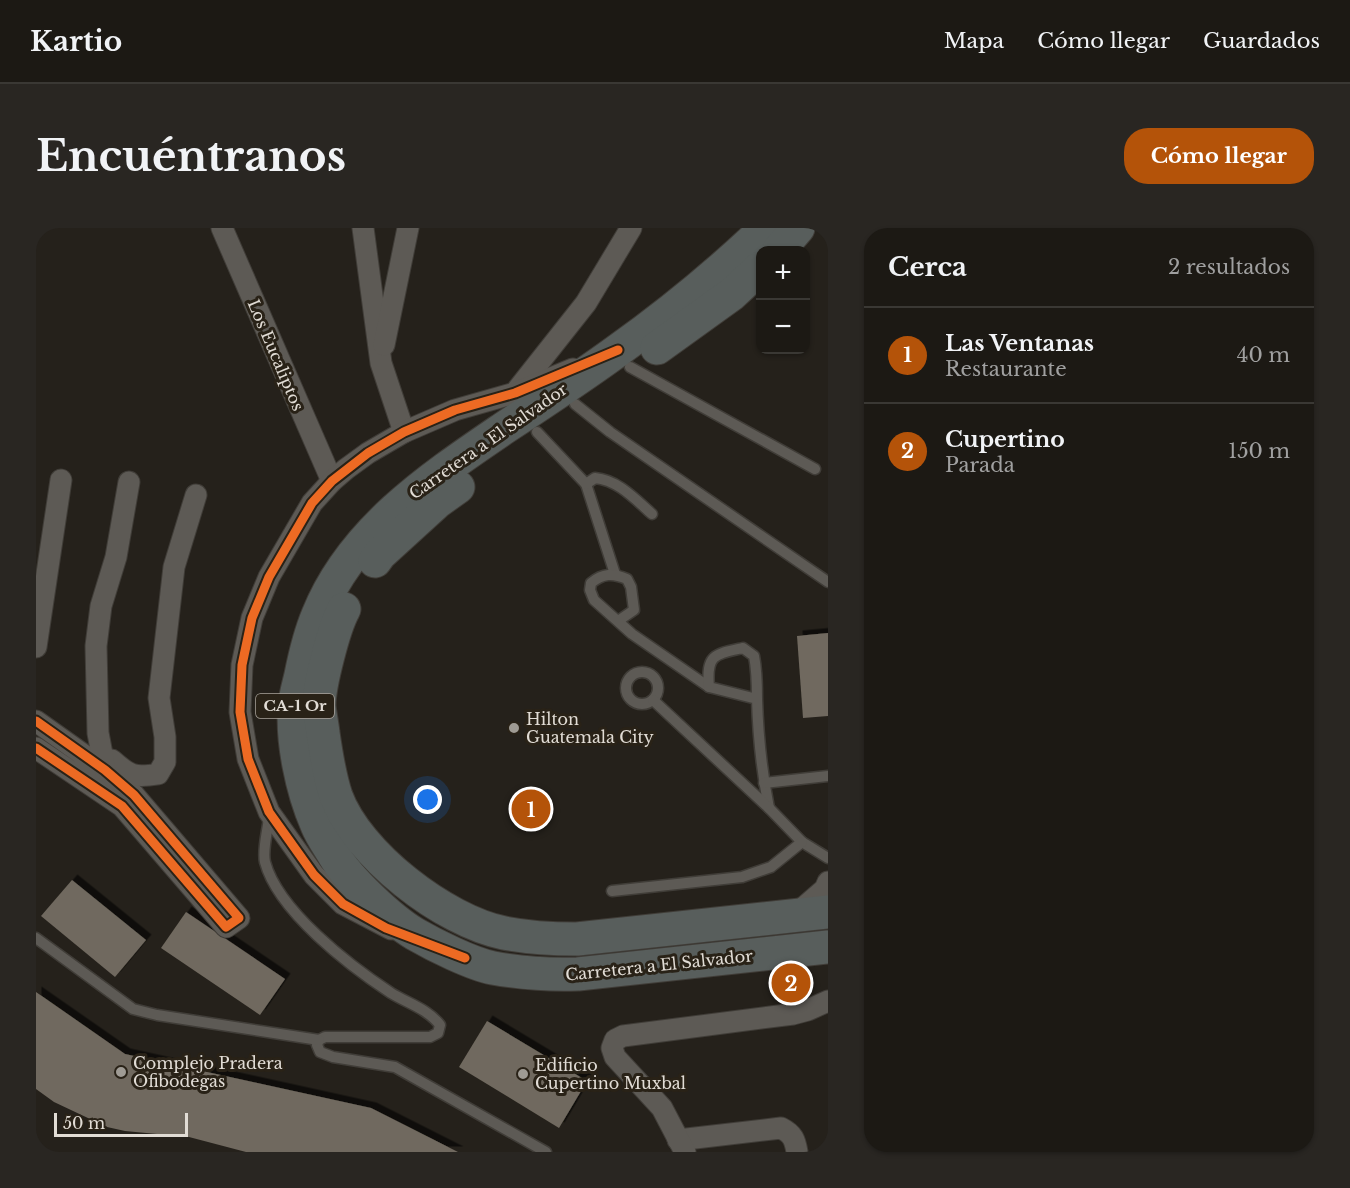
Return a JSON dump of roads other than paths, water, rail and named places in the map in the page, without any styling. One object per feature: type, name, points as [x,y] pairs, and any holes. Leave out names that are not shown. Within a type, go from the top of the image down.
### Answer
[{"type":"highway","name":"Carretera a El Salvador","points":[[766,228],[575,404],[437,502],[380,554],[357,586],[339,618],[319,705],[329,772],[336,798],[350,822],[396,876],[428,900],[471,922],[502,933],[544,939],[577,939],[828,912]]},
{"type":"highway","points":[[782,246],[798,228]]},
{"type":"highway","name":"Carretera a El Salvador","points":[[756,272],[732,294],[458,459],[404,500],[354,555],[336,581],[318,614],[305,654],[295,704],[295,727],[303,786],[317,826],[337,860],[380,905],[414,933],[465,958],[491,968],[552,975],[578,975],[828,947]]},
{"type":"street","name":"Los Eucaliptos","points":[[222,228],[332,481]]},
{"type":"street","points":[[363,228],[381,363],[404,432]]},
{"type":"street","points":[[381,363],[408,228]]},
{"type":"street","points":[[515,393],[586,303],[631,228]]},
{"type":"street","points":[[465,958],[386,928],[343,904],[314,875],[269,812],[249,759],[240,712],[242,665],[252,618],[269,577],[312,503],[332,481],[368,453],[404,432],[455,410],[624,359]]},
{"type":"street","points":[[36,647],[61,480]]},
{"type":"street","points":[[41,738],[122,806],[226,927],[239,918],[104,761],[98,733],[96,646],[101,606],[116,557],[129,482]]},
{"type":"street","points":[[41,738],[104,761],[130,776],[143,777],[158,774],[165,762],[165,737],[159,698],[174,567],[196,495]]},
{"type":"street","points":[[794,916],[825,889],[828,882]]},
{"type":"street","points":[[797,1152],[795,1140],[781,1128],[682,1146],[662,1108],[615,1058],[612,1048],[615,1040],[622,1036],[793,1014],[828,1001]]},
{"type":"lane","points":[[624,359],[815,469]]},
{"type":"lane","points":[[575,404],[610,432],[828,582]]},
{"type":"lane","points":[[537,432],[586,484],[615,574]]},
{"type":"lane","points":[[586,484],[595,478],[607,479],[652,514]]},
{"type":"lane","points":[[618,621],[634,610],[631,587],[627,579],[615,574],[599,577],[591,583],[590,590],[594,600],[632,634],[709,687],[758,699]]},
{"type":"lane","points":[[709,687],[710,663],[718,653],[743,648],[754,656],[758,677],[764,783],[769,808]]},
{"type":"lane","points":[[653,700],[769,808],[802,842],[828,858]]},
{"type":"lane","points":[[764,783],[828,776]]},
{"type":"lane","points":[[36,938],[133,1009],[158,1015],[319,1040],[333,1036],[430,1036],[438,1033],[440,1025],[428,1012],[396,996],[356,969],[333,950],[296,912],[270,875],[265,861],[269,812]]},
{"type":"lane","points":[[612,891],[742,877],[771,867],[802,842]]},
{"type":"lane","points":[[319,1040],[317,1045],[320,1052],[325,1055],[394,1067],[546,1152]]},
{"type":"place","name":"Hilton Guatemala City","points":[[514,728]]},
{"type":"place","name":"Las Ventanas","points":[[531,809]]},
{"type":"place","name":"Cupertino","points":[[791,983]]},
{"type":"place","name":"Complejo Pradera Ofibodegas","points":[[121,1072]]},
{"type":"place","name":"Edificio Cupertino Muxbal","points":[[523,1074]]}]
